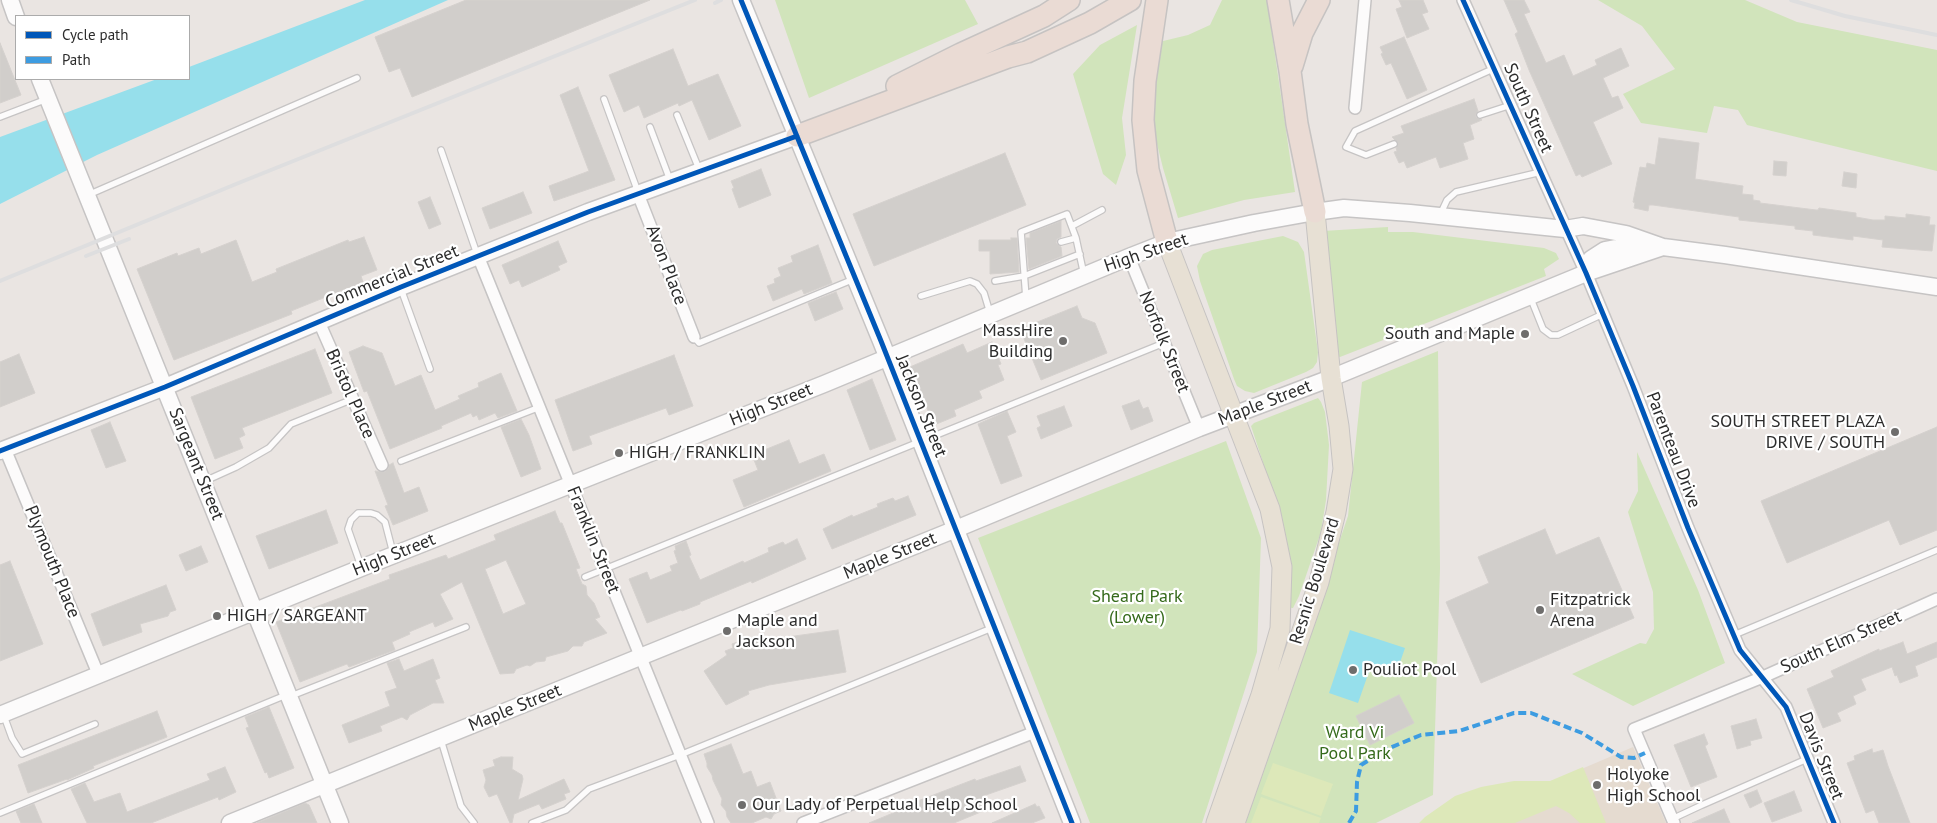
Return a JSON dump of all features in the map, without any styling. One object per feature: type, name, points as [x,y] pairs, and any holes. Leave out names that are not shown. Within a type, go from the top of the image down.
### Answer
[{"type":"highway","points":[[797,136],[961,54],[1044,16],[1069,0]]},
{"type":"highway","points":[[797,136],[1008,57],[1027,52],[1090,23],[1130,0]]},
{"type":"highway","points":[[1278,0],[1297,124],[1314,212]]},
{"type":"highway","points":[[1290,71],[1302,33],[1319,0]]},
{"type":"highway","points":[[1156,4],[1143,102],[1144,144],[1148,170],[1168,242]]},
{"type":"main road","points":[[10,0],[15,15]]},
{"type":"main road","name":"Jackson Street","points":[[741,0],[888,357],[1072,823]]},
{"type":"main road","name":"Sargeant Street","points":[[40,80],[340,823]]},
{"type":"main road","name":"Commercial Street","points":[[2,450],[165,387],[478,256],[638,194],[797,136]]},
{"type":"main road","name":"High Street","points":[[1,715],[361,568],[815,388],[1026,298],[1168,242],[1254,223],[1344,208],[1565,229]]},
{"type":"main road","name":"Resnic Boulevard","points":[[1235,823],[1319,582],[1336,512],[1342,469],[1340,426],[1331,378],[1314,212]]},
{"type":"main road","points":[[1565,229],[1583,226],[1626,234],[1663,247]]},
{"type":"main road","name":"Resnic Boulevard","points":[[1168,242],[1270,509],[1282,567],[1280,629],[1261,695],[1216,823]]},
{"type":"main road","points":[[1586,273],[1591,259],[1605,250],[1631,245],[1663,247],[1937,287]]},
{"type":"main road","name":"Maple Street","points":[[230,823],[956,529],[1198,428],[1331,378],[1586,273]]},
{"type":"street","points":[[1355,108],[1365,0]]},
{"type":"street","name":"South Street","points":[[1463,0],[1495,68],[1565,229]]},
{"type":"street","name":"Avon Place","points":[[638,194],[694,337]]},
{"type":"street","name":"Parenteau Drive","points":[[1565,229],[1586,273],[1688,528],[1740,650],[1763,677]]},
{"type":"street","name":"Franklin Street","points":[[478,256],[708,823]]},
{"type":"street","name":"Norfolk Street","points":[[1129,257],[1198,428]]},
{"type":"street","name":"Bristol Place","points":[[319,322],[382,466]]},
{"type":"street","name":"Plymouth Place","points":[[2,450],[99,676]]},
{"type":"street","name":"South Elm Street","points":[[1673,821],[1634,730],[1763,677],[1937,599]]},
{"type":"street","name":"Davis Street","points":[[1763,677],[1786,707],[1834,823]]},
{"type":"street","points":[[803,823],[1035,732]]},
{"type":"lane","points":[[1394,144],[1366,155],[1346,147],[1355,131],[1495,68]]},
{"type":"lane","points":[[86,196],[356,78]]},
{"type":"lane","points":[[604,99],[638,194]]},
{"type":"lane","points":[[0,118],[49,103]]},
{"type":"lane","points":[[1480,115],[1511,105]]},
{"type":"lane","points":[[677,115],[700,171]]},
{"type":"lane","points":[[650,127],[671,182]]},
{"type":"lane","points":[[441,150],[478,256]]},
{"type":"lane","points":[[1439,216],[1447,200],[1456,192],[1540,172]]},
{"type":"lane","points":[[1072,226],[1102,210]]},
{"type":"lane","points":[[1026,298],[1020,232],[1067,214],[1076,238],[1084,275]]},
{"type":"lane","points":[[1061,242],[1076,238]]},
{"type":"lane","points":[[1022,253],[1030,251]]},
{"type":"lane","points":[[995,281],[1024,276],[1080,254]]},
{"type":"lane","points":[[694,337],[699,343],[855,279]]},
{"type":"lane","points":[[921,296],[970,281],[977,284],[984,293],[990,314]]},
{"type":"lane","points":[[401,287],[430,369]]},
{"type":"lane","points":[[1530,296],[1543,329],[1551,335],[1558,334],[1603,314]]},
{"type":"lane","points":[[585,577],[1164,343]]},
{"type":"lane","points":[[203,482],[236,467],[269,448],[291,424],[353,399]]},
{"type":"lane","points":[[401,461],[540,407]]},
{"type":"lane","points":[[361,568],[348,529],[351,520],[358,513],[377,515],[385,522],[394,555]]},
{"type":"lane","points":[[1734,635],[1937,550]]},
{"type":"lane","points":[[0,813],[289,695],[466,627]]},
{"type":"lane","points":[[532,823],[566,810],[589,789],[680,755],[994,627]]},
{"type":"lane","points":[[1,715],[22,754],[95,724]]},
{"type":"lane","points":[[441,738],[461,806],[474,823]]},
{"type":"lane","points":[[1673,821],[1702,805],[1807,759]]},
{"type":"shaded area","name":"Holyoke High School","points":[[1633,747],[1666,823],[1455,823]]},
{"type":"green space","points":[[775,0],[965,0],[978,24],[809,98]]},
{"type":"green space","points":[[1222,0],[1267,0],[1295,192],[1244,200],[1178,218],[1155,136],[1153,113],[1159,42],[1188,35],[1210,25]]},
{"type":"green space","points":[[1598,0],[1745,0],[1797,22],[1937,50],[1937,171],[1747,125],[1738,110],[1714,106],[1707,133],[1641,123],[1623,94],[1675,69],[1642,26]]},
{"type":"green space","points":[[1137,25],[1122,118],[1126,155],[1116,185],[1103,174],[1073,74],[1100,45]]},
{"type":"green space","points":[[1388,227],[1388,232],[1413,232],[1544,248],[1556,253],[1559,259],[1544,269],[1546,276],[1340,357],[1337,356],[1323,231]]},
{"type":"green space","points":[[1283,236],[1298,242],[1304,252],[1318,352],[1317,362],[1313,368],[1306,372],[1254,393],[1245,391],[1237,386],[1200,281],[1197,266],[1203,254],[1212,250]]},
{"type":"green space","name":"Ward Vi Pool Park","points":[[1438,351],[1440,568],[1433,795],[1376,823],[1244,823],[1348,516],[1362,382]]},
{"type":"green space","points":[[1318,398],[1325,412],[1329,445],[1326,500],[1321,532],[1299,596],[1292,608],[1289,607],[1273,493],[1251,426],[1254,423]]},
{"type":"green space","name":"Sheard Park (Lower)","points":[[1226,441],[1261,538],[1257,652],[1202,823],[1090,823],[978,538]]},
{"type":"green space","points":[[1637,452],[1698,590],[1725,663],[1633,706],[1572,674],[1640,643],[1646,644],[1654,629],[1653,592],[1628,512],[1638,491]]},
{"type":"green space","points":[[1273,763],[1333,784],[1321,816],[1261,794]]},
{"type":"green space","points":[[1583,767],[1606,823],[1580,823],[1569,813],[1556,806],[1515,823],[1419,823],[1455,796],[1481,787],[1514,781],[1550,781]]},
{"type":"green space","points":[[1261,797],[1321,818],[1319,823],[1251,823]]},
{"type":"water","points":[[365,0],[448,0],[97,155],[0,204],[0,137],[154,80],[190,80],[190,67]]},
{"type":"water","name":"Pouliot Pool","points":[[1350,630],[1405,648],[1396,674],[1371,666],[1358,703],[1329,693]]},
{"type":"building","points":[[466,0],[650,0],[412,97],[400,68],[389,72],[375,37]]},
{"type":"building","points":[[1399,0],[1423,0],[1428,12],[1422,14],[1429,29],[1407,38],[1396,9],[1402,7]]},
{"type":"building","points":[[1504,0],[1524,0],[1530,12],[1524,14],[1546,63],[1564,55],[1573,76],[1597,65],[1595,60],[1621,48],[1629,66],[1603,78],[1612,98],[1618,96],[1623,108],[1593,122],[1612,164],[1582,177],[1580,174],[1576,176],[1529,70],[1515,34],[1518,32]]},
{"type":"building","points":[[1404,37],[1427,90],[1407,99],[1391,63],[1386,65],[1380,47]]},
{"type":"building","points":[[0,43],[21,95],[0,103]]},
{"type":"building","points":[[673,49],[688,86],[718,74],[741,126],[709,140],[692,100],[679,106],[678,103],[644,118],[639,105],[624,112],[609,75]]},
{"type":"building","points":[[578,87],[615,180],[554,201],[549,186],[589,171],[560,95]]},
{"type":"building","points":[[1474,99],[1478,111],[1476,117],[1482,120],[1470,125],[1474,139],[1463,143],[1468,159],[1440,168],[1436,157],[1407,168],[1404,161],[1399,163],[1394,152],[1397,151],[1398,143],[1392,137],[1404,133],[1401,126]]},
{"type":"building","points":[[1659,138],[1699,143],[1695,179],[1743,186],[1742,194],[1753,195],[1753,200],[1760,201],[1760,203],[1856,213],[1856,217],[1873,220],[1885,220],[1885,216],[1906,218],[1906,214],[1930,217],[1929,225],[1935,225],[1932,251],[1882,247],[1883,240],[1853,236],[1853,240],[1813,235],[1813,231],[1795,229],[1795,226],[1739,220],[1739,217],[1653,205],[1649,205],[1648,211],[1634,208],[1635,203],[1633,202],[1640,167],[1646,168],[1647,163],[1655,165]]},
{"type":"building","points":[[1005,153],[1026,205],[874,266],[853,214]]},
{"type":"building","points":[[1774,161],[1787,162],[1786,176],[1773,175]]},
{"type":"building","points":[[761,169],[771,195],[739,208],[731,181]]},
{"type":"building","points":[[1844,172],[1857,174],[1856,188],[1842,186]]},
{"type":"building","points":[[523,192],[532,213],[490,229],[482,208]]},
{"type":"building","points":[[430,197],[441,224],[429,229],[418,202]]},
{"type":"building","points":[[1061,221],[1061,237],[1057,239],[1056,243],[1061,247],[1062,256],[1029,269],[1026,238],[1030,238],[1030,233]]},
{"type":"building","points":[[364,237],[377,270],[361,276],[363,282],[291,311],[292,314],[174,360],[137,269],[177,253],[178,256],[199,248],[201,254],[236,240],[252,282],[277,272],[276,269],[348,240],[349,242]]},
{"type":"building","points":[[1011,238],[1017,238],[1019,272],[990,274],[990,251],[979,251],[979,240],[1011,240]]},
{"type":"building","points":[[558,241],[567,262],[558,266],[560,270],[522,287],[519,280],[510,284],[502,265]]},
{"type":"building","points":[[818,245],[832,283],[804,294],[802,289],[773,301],[767,286],[775,283],[774,279],[781,276],[778,268],[793,262],[791,256]]},
{"type":"building","points":[[836,292],[843,309],[815,321],[808,303]]},
{"type":"building","name":"MassHire Building","points":[[1077,306],[1082,318],[1095,323],[1107,353],[1041,380],[1020,329]]},
{"type":"building","points":[[992,342],[1001,364],[998,365],[1004,380],[979,391],[982,398],[954,410],[956,416],[934,425],[910,367],[963,344],[967,353]]},
{"type":"building","points":[[363,346],[382,353],[395,386],[421,375],[435,410],[460,399],[458,396],[479,387],[478,383],[501,373],[517,411],[498,418],[495,413],[479,420],[477,415],[473,417],[471,413],[441,426],[442,428],[390,449],[367,391],[364,392],[349,352]]},
{"type":"building","points":[[315,349],[332,393],[242,428],[245,435],[239,438],[243,448],[215,459],[191,397]]},
{"type":"building","points":[[19,354],[35,393],[0,407],[0,362]]},
{"type":"building","points":[[674,355],[693,406],[669,415],[666,408],[589,436],[592,444],[573,451],[555,400]]},
{"type":"building","points":[[872,379],[896,440],[870,450],[847,390]]},
{"type":"building","points":[[1139,400],[1143,409],[1148,407],[1153,421],[1131,430],[1122,406]]},
{"type":"building","points":[[1064,406],[1072,426],[1041,439],[1037,428],[1041,426],[1037,416]]},
{"type":"building","points":[[1007,411],[1016,432],[1007,436],[1022,476],[1001,484],[978,424]]},
{"type":"building","points":[[521,419],[541,469],[521,477],[501,427]]},
{"type":"building","points":[[110,422],[126,461],[106,468],[91,430]]},
{"type":"building","points":[[1937,427],[1937,530],[1900,545],[1889,520],[1787,563],[1761,501]]},
{"type":"building","points":[[789,440],[799,464],[824,454],[831,471],[744,507],[733,480],[758,470],[752,455]]},
{"type":"building","points":[[393,463],[404,493],[419,487],[428,511],[393,525],[385,506],[388,505],[375,471],[385,472],[389,465]]},
{"type":"building","points":[[908,496],[916,515],[832,549],[823,529],[852,515],[853,517],[878,507],[877,504],[893,498],[895,501]]},
{"type":"building","points":[[326,510],[338,543],[269,569],[256,536]]},
{"type":"building","points":[[555,511],[560,523],[562,523],[580,568],[576,569],[582,584],[586,586],[587,595],[594,603],[600,617],[595,619],[607,633],[584,642],[582,646],[573,646],[568,651],[546,657],[545,661],[516,669],[514,673],[500,674],[462,582],[440,594],[453,619],[435,627],[433,622],[409,632],[410,634],[392,642],[395,650],[349,667],[347,664],[300,682],[276,622],[390,579],[389,575],[446,555],[448,559],[496,540],[494,535]],"holes":[[[506,560],[526,604],[503,614],[485,569]]]},
{"type":"building","name":"Fitzpatrick Arena","points":[[1545,529],[1556,555],[1599,537],[1634,618],[1481,683],[1446,602],[1489,583],[1478,557]]},
{"type":"building","points":[[797,539],[806,559],[752,583],[751,581],[700,602],[700,604],[647,623],[629,579],[647,572],[650,580],[672,571],[670,566],[678,563],[674,551],[676,550],[675,546],[686,541],[691,555],[689,556],[700,580],[769,552],[768,548],[783,542],[785,545]]},
{"type":"building","points":[[201,546],[208,562],[186,571],[179,555]]},
{"type":"building","points":[[10,561],[43,644],[0,661],[0,565]]},
{"type":"building","points":[[166,585],[176,610],[170,612],[168,616],[140,624],[142,632],[103,646],[91,614]]},
{"type":"building","points":[[838,630],[846,672],[769,685],[748,691],[749,694],[726,705],[704,671],[727,655],[725,651],[733,648],[732,644],[746,639],[748,644],[758,641],[759,644],[780,638]]},
{"type":"building","points":[[1903,642],[1907,654],[1937,642],[1937,657],[1915,666],[1918,676],[1900,683],[1892,667],[1861,679],[1866,690],[1853,696],[1856,704],[1837,713],[1841,721],[1823,728],[1807,689],[1834,677],[1831,671],[1879,649],[1879,651]]},
{"type":"building","points":[[399,659],[404,671],[433,659],[440,678],[435,680],[444,703],[433,703],[410,715],[407,720],[402,717],[380,726],[382,731],[349,743],[342,725],[390,706],[385,692],[397,688],[387,663]]},
{"type":"building","points":[[1399,695],[1414,723],[1370,745],[1356,716]]},
{"type":"building","points":[[269,707],[294,768],[269,778],[267,772],[265,773],[246,728],[249,727],[245,717]]},
{"type":"building","points":[[157,711],[167,737],[93,766],[94,768],[67,780],[28,793],[18,765]]},
{"type":"building","points":[[1756,719],[1762,738],[1750,741],[1751,745],[1737,749],[1731,726]]},
{"type":"building","points":[[1704,734],[1708,744],[1705,746],[1717,777],[1691,787],[1674,745]]},
{"type":"building","points":[[731,744],[743,774],[751,771],[757,787],[770,782],[781,811],[774,814],[771,819],[766,817],[752,823],[731,823],[727,817],[726,811],[721,805],[722,799],[707,767],[704,754]]},
{"type":"building","points":[[1872,749],[1873,753],[1883,750],[1910,823],[1879,823],[1874,810],[1866,813],[1847,763],[1855,760],[1854,756]]},
{"type":"building","points":[[501,757],[513,757],[512,769],[522,775],[523,779],[518,800],[564,779],[570,792],[564,794],[566,799],[542,809],[539,804],[514,814],[512,823],[510,823],[497,794],[489,797],[484,787],[486,780],[483,770],[495,766],[493,760]]},
{"type":"building","points":[[1020,766],[1026,781],[983,796],[988,809],[954,823],[869,823],[910,806],[910,804],[975,779],[976,781]]},
{"type":"building","points":[[225,767],[236,792],[219,800],[218,797],[151,823],[87,823],[71,789],[85,783],[94,802],[120,793],[127,812],[210,780],[207,774]]},
{"type":"building","points":[[1757,790],[1762,802],[1750,808],[1744,795]]},
{"type":"building","points":[[1794,791],[1802,811],[1772,822],[1764,803]]},
{"type":"building","points":[[305,803],[309,805],[317,823],[257,823]]},
{"type":"building","points":[[34,804],[42,823],[21,823],[16,811]]},
{"type":"building","points":[[1035,804],[1037,807],[1039,806],[1045,818],[1032,823],[992,823]]},
{"type":"building","points":[[1724,809],[1730,823],[1692,823]]},
{"type":"railway","points":[[0,281],[695,0]]},
{"type":"railway","points":[[715,3],[721,0]]},
{"type":"railway","points":[[1791,0],[1845,16],[1937,35]]},
{"type":"railway","points":[[86,256],[129,239]]},
{"type":"marked path","points":[[1349,823],[1356,811],[1357,782],[1361,765],[1387,749],[1421,735],[1459,731],[1514,713],[1531,713],[1582,733],[1621,757],[1634,758],[1645,753]]},
{"type":"cycle path","points":[[741,0],[881,341],[1072,823]]},
{"type":"cycle path","points":[[1463,0],[1586,273],[1633,386],[1688,528],[1740,650],[1786,707],[1834,823]]},
{"type":"cycle path","points":[[0,451],[165,387],[401,287],[588,212],[797,136]]},
{"type":"place","name":"South and Maple","points":[[1525,334]]},
{"type":"place","name":"MassHire Building","points":[[1063,341]]},
{"type":"place","name":"SOUTH STREET PLAZA DRIVE / SOUTH","points":[[1895,432]]},
{"type":"place","name":"HIGH / FRANKLIN","points":[[619,453]]},
{"type":"place","name":"Fitzpatrick Arena","points":[[1540,610]]},
{"type":"place","name":"HIGH / SARGEANT","points":[[217,616]]},
{"type":"place","name":"Maple and Jackson","points":[[727,631]]},
{"type":"place","name":"Pouliot Pool","points":[[1353,670]]},
{"type":"place","name":"Holyoke High School","points":[[1597,785]]},
{"type":"place","name":"Our Lady of Perpetual Help School","points":[[742,805]]}]
